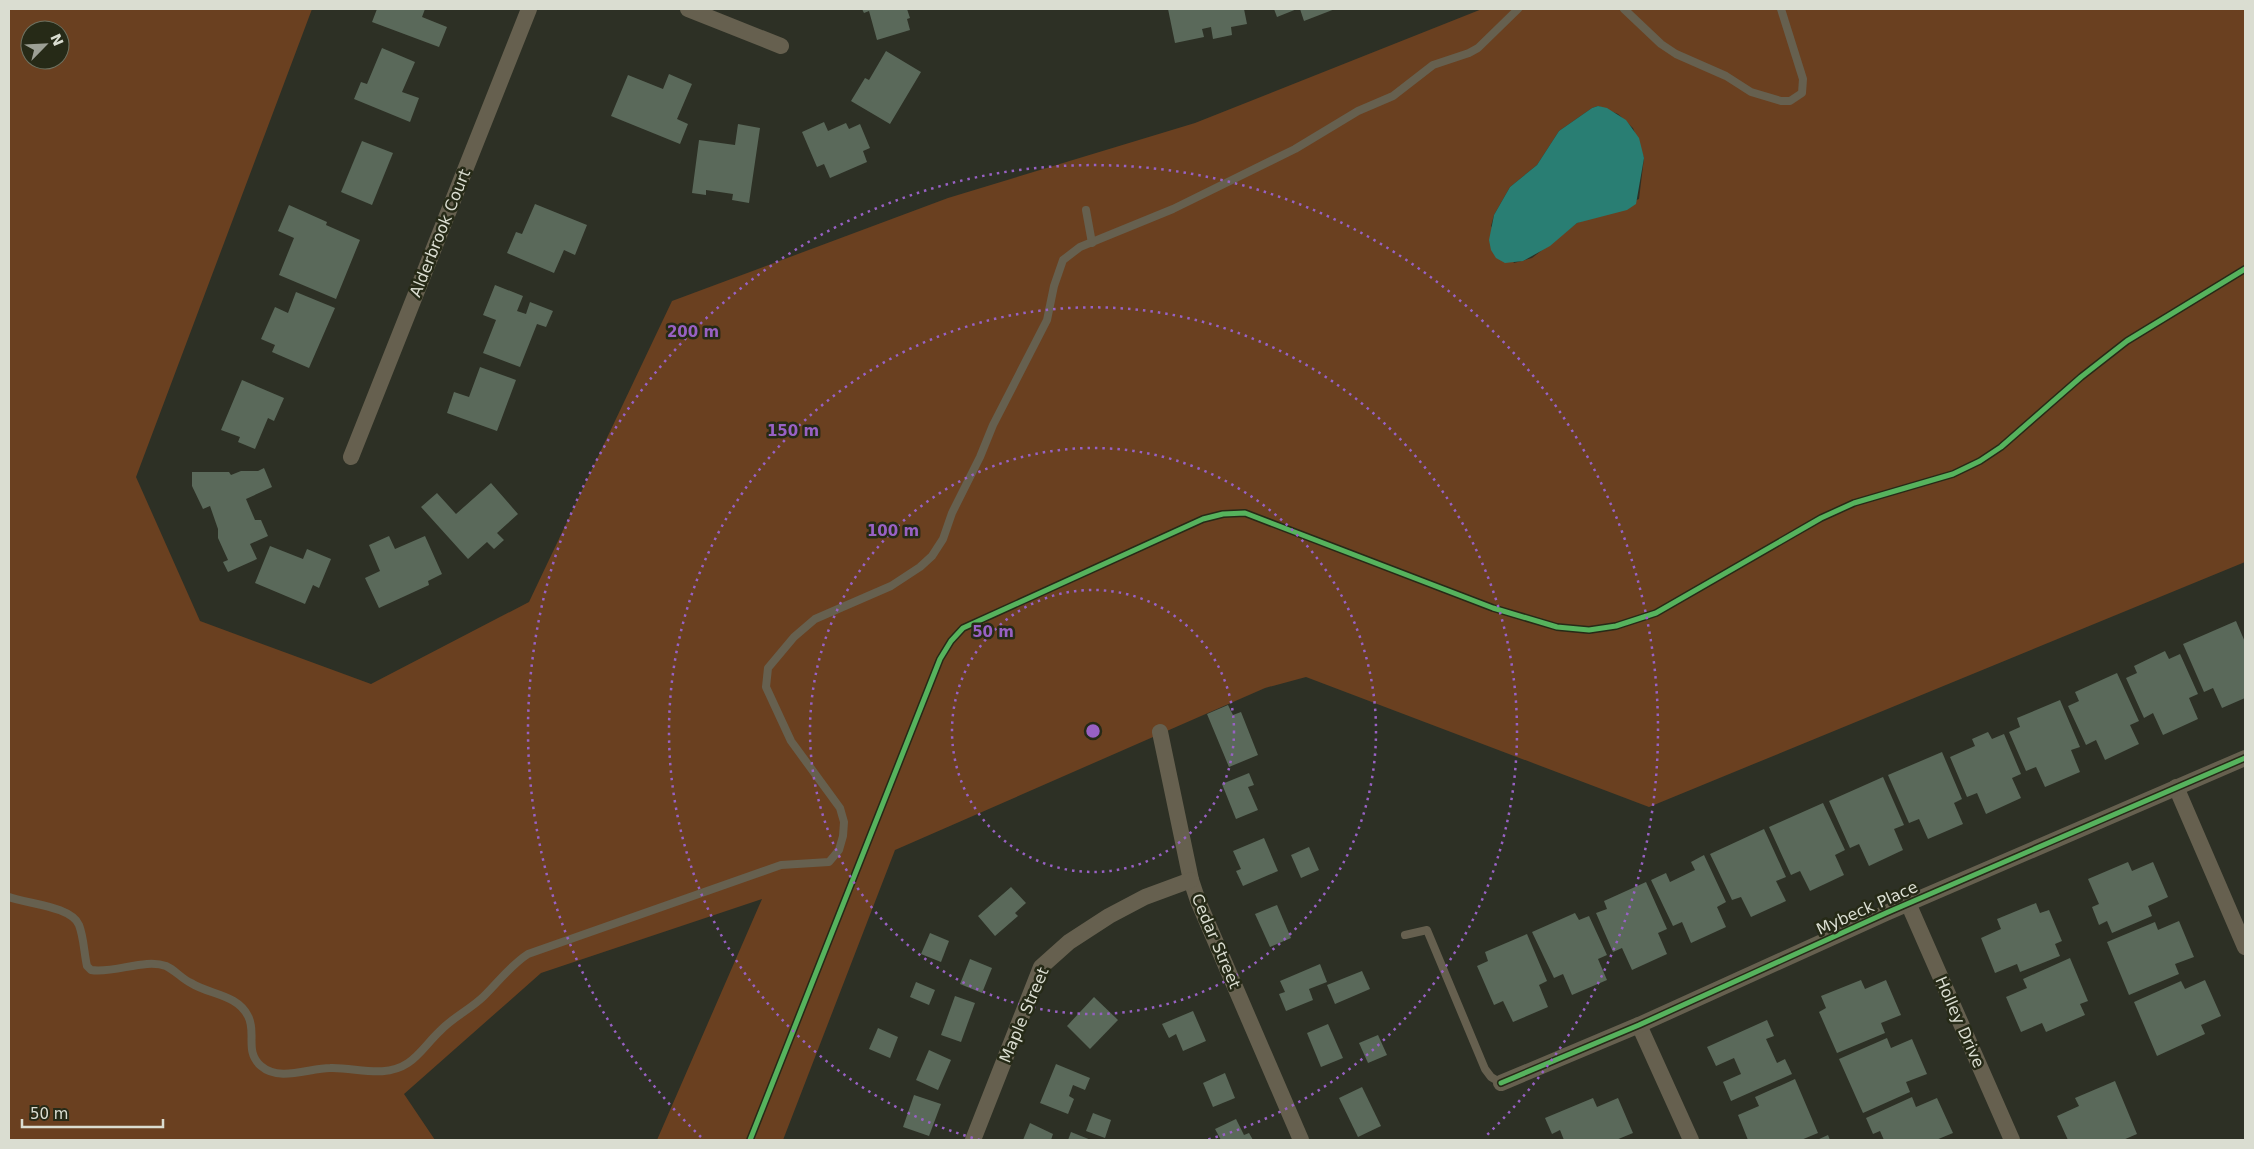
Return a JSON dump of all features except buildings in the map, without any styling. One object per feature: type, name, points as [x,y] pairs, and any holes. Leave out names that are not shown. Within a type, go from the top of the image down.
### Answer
[{"type":"street","name":"Alderbrook Court","points":[[351,457],[529,9]]},
{"type":"street","points":[[688,9],[781,46]]},
{"type":"street","name":"Cedar Street","points":[[1160,732],[1191,880],[1198,901],[1301,1140]]},
{"type":"street","name":"Mybeck Place","points":[[1501,1083],[1639,1024],[1908,903],[2245,758]]},
{"type":"street","points":[[2176,787],[2245,947]]},
{"type":"street","name":"Maple Street","points":[[973,1140],[1041,967],[1068,942],[1109,916],[1145,897],[1191,880]]},
{"type":"street","name":"Holley Drive","points":[[1908,903],[2012,1140]]},
{"type":"street","points":[[1639,1024],[1691,1140]]},
{"type":"lane","points":[[9,897],[70,914],[75,918],[82,934],[87,966],[95,971],[162,965],[190,983],[235,1001],[248,1017],[252,1030],[251,1052],[261,1066],[268,1071],[289,1073],[334,1068],[383,1072],[409,1063],[443,1027],[484,997],[510,968],[528,954],[782,865],[829,862],[839,850],[843,836],[844,822],[840,808],[791,741],[766,687],[768,668],[794,637],[816,620],[891,586],[920,567],[932,556],[942,539],[952,513],[980,457],[992,424],[1047,320],[1054,286],[1063,260],[1069,254],[1173,209],[1295,149],[1358,111],[1393,96],[1434,65],[1478,48],[1518,9]]},
{"type":"lane","points":[[1624,9],[1660,44],[1676,54],[1726,76],[1751,92],[1781,101],[1790,101],[1802,93],[1803,79],[1780,9]]},
{"type":"lane","points":[[1086,210],[1092,243]]},
{"type":"lane","points":[[1405,935],[1427,930],[1485,1069],[1491,1077],[1501,1083]]},
{"type":"shaded area","points":[[9,9],[312,9],[136,477],[200,621],[371,684],[529,602],[672,301],[948,198],[1195,123],[1482,9],[2245,9],[2245,562],[1649,807],[1306,677],[1265,688],[895,850],[783,1140],[657,1140],[762,899],[541,973],[404,1094],[435,1140],[9,1140]],"holes":[[[1598,106],[1618,114],[1633,128],[1644,158],[1639,199],[1577,223],[1532,258],[1514,263],[1491,226],[1494,215],[1510,187],[1537,165],[1559,131],[1592,108]]]},
{"type":"water","points":[[1598,106],[1607,108],[1626,120],[1639,138],[1644,158],[1636,204],[1627,210],[1577,223],[1550,246],[1523,261],[1505,263],[1496,258],[1491,250],[1489,240],[1494,215],[1510,187],[1537,165],[1559,131],[1592,108]]},
{"type":"cycle path","points":[[750,1140],[940,659],[951,641],[963,628],[1203,519],[1223,514],[1245,513],[1493,608],[1557,627],[1589,630],[1616,626],[1656,613],[1821,518],[1854,503],[1953,474],[1980,461],[2001,447],[2081,377],[2127,341],[2245,269]]},
{"type":"cycle path","points":[[1501,1083],[1639,1025],[1886,913],[2245,758]]}]
